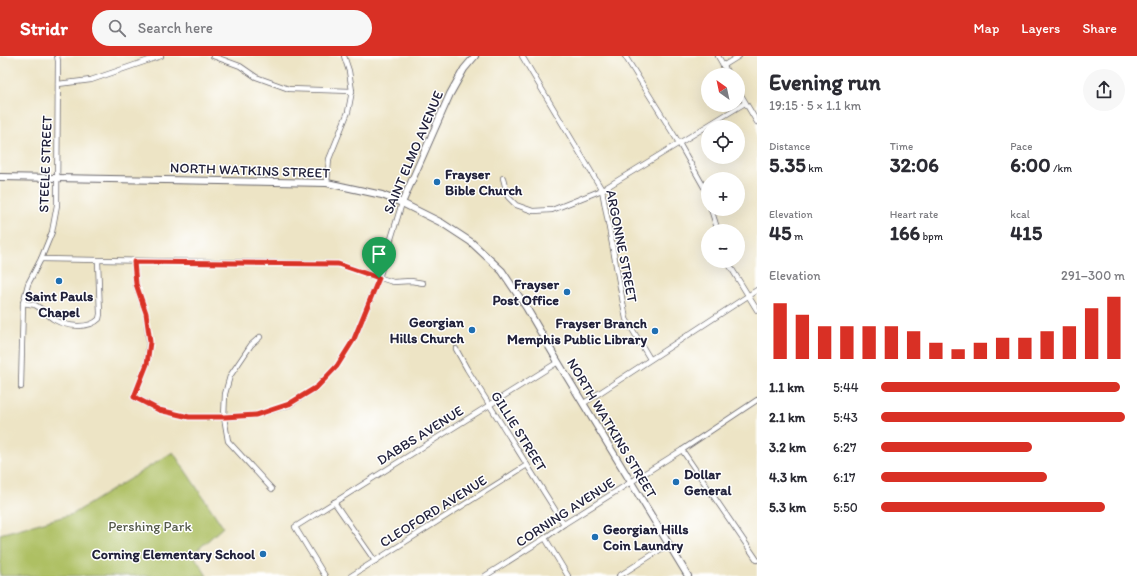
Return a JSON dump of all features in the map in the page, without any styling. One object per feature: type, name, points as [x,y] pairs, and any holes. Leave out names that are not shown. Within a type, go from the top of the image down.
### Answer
[{"type":"main road","name":"SAINT ELMO AVENUE","points":[[402,204],[450,94],[464,69],[475,56]]},
{"type":"main road","name":"NORTH WATKINS STREET","points":[[0,177],[327,183],[382,195],[442,223],[470,242],[502,271],[526,307],[688,576]]},
{"type":"street","name":"STEELE STREET","points":[[21,387],[23,303],[28,284],[42,259],[52,232],[57,205],[58,61],[56,56]]},
{"type":"street","points":[[58,84],[91,80],[161,56]]},
{"type":"street","points":[[213,56],[240,66],[256,77],[289,89],[352,91]]},
{"type":"street","points":[[327,183],[329,159],[348,112],[352,91],[349,71],[344,56]]},
{"type":"street","name":"ARGONNE STREET","points":[[522,56],[602,190],[626,319],[650,359]]},
{"type":"street","points":[[625,56],[679,143],[701,182]]},
{"type":"street","points":[[718,56],[723,66],[739,56]]},
{"type":"street","points":[[745,103],[757,122]]},
{"type":"street","points":[[503,178],[508,197],[516,205],[533,211],[552,210],[602,190],[730,112]]},
{"type":"street","name":"SAINT ELMO AVENUE","points":[[134,262],[136,284],[146,313],[150,342],[147,364],[134,397],[159,410],[189,417],[256,415],[289,404],[317,387],[337,366],[354,339],[379,278],[402,204]]},
{"type":"street","points":[[42,259],[134,262],[338,264],[396,283],[411,281],[424,283]]},
{"type":"street","points":[[23,303],[34,305],[64,324],[87,326],[96,323],[100,314],[98,261]]},
{"type":"street","points":[[731,268],[757,310]]},
{"type":"street","points":[[584,403],[757,290]]},
{"type":"street","points":[[260,337],[251,345],[230,376],[225,394],[224,417],[228,441],[272,489]]},
{"type":"street","name":"GILLIE STREET","points":[[456,349],[467,370],[490,404],[564,524]]},
{"type":"street","name":"DABBS AVENUE","points":[[325,576],[295,527],[558,362]]},
{"type":"street","points":[[755,401],[757,408]]},
{"type":"street","name":"CORNING AVENUE","points":[[485,576],[546,538],[564,524],[682,450],[755,401]]},
{"type":"street","points":[[682,450],[757,560]]},
{"type":"street","name":"CLEOFORD AVENUE","points":[[351,576],[527,465]]},
{"type":"street","points":[[334,502],[375,561]]},
{"type":"street","points":[[546,538],[568,576]]},
{"type":"street","points":[[619,576],[669,544]]},
{"type":"green space","name":"Pershing Park","points":[[173,452],[223,527],[193,554],[207,576],[0,576],[0,534],[73,514]]},
{"type":"place","name":"Frayser Bible Church","points":[[437,182]]},
{"type":"place","name":"Saint Pauls Chapel","points":[[59,281]]},
{"type":"place","name":"Frayser Post Office","points":[[567,292]]},
{"type":"place","name":"Georgian Hills Church","points":[[472,330]]},
{"type":"place","name":"Frayser Branch Memphis Public Library","points":[[655,331]]},
{"type":"place","name":"Dollar General","points":[[676,482]]},
{"type":"place","name":"Georgian Hills Coin Laundry","points":[[595,537]]},
{"type":"place","name":"Corning Elementary School","points":[[263,554]]},
{"type":"route","points":[[134,262],[338,264],[379,278],[354,339],[337,366],[317,387],[289,404],[256,415],[189,417],[159,410],[134,397],[147,364],[150,342],[146,313],[136,284],[134,262]]}]
